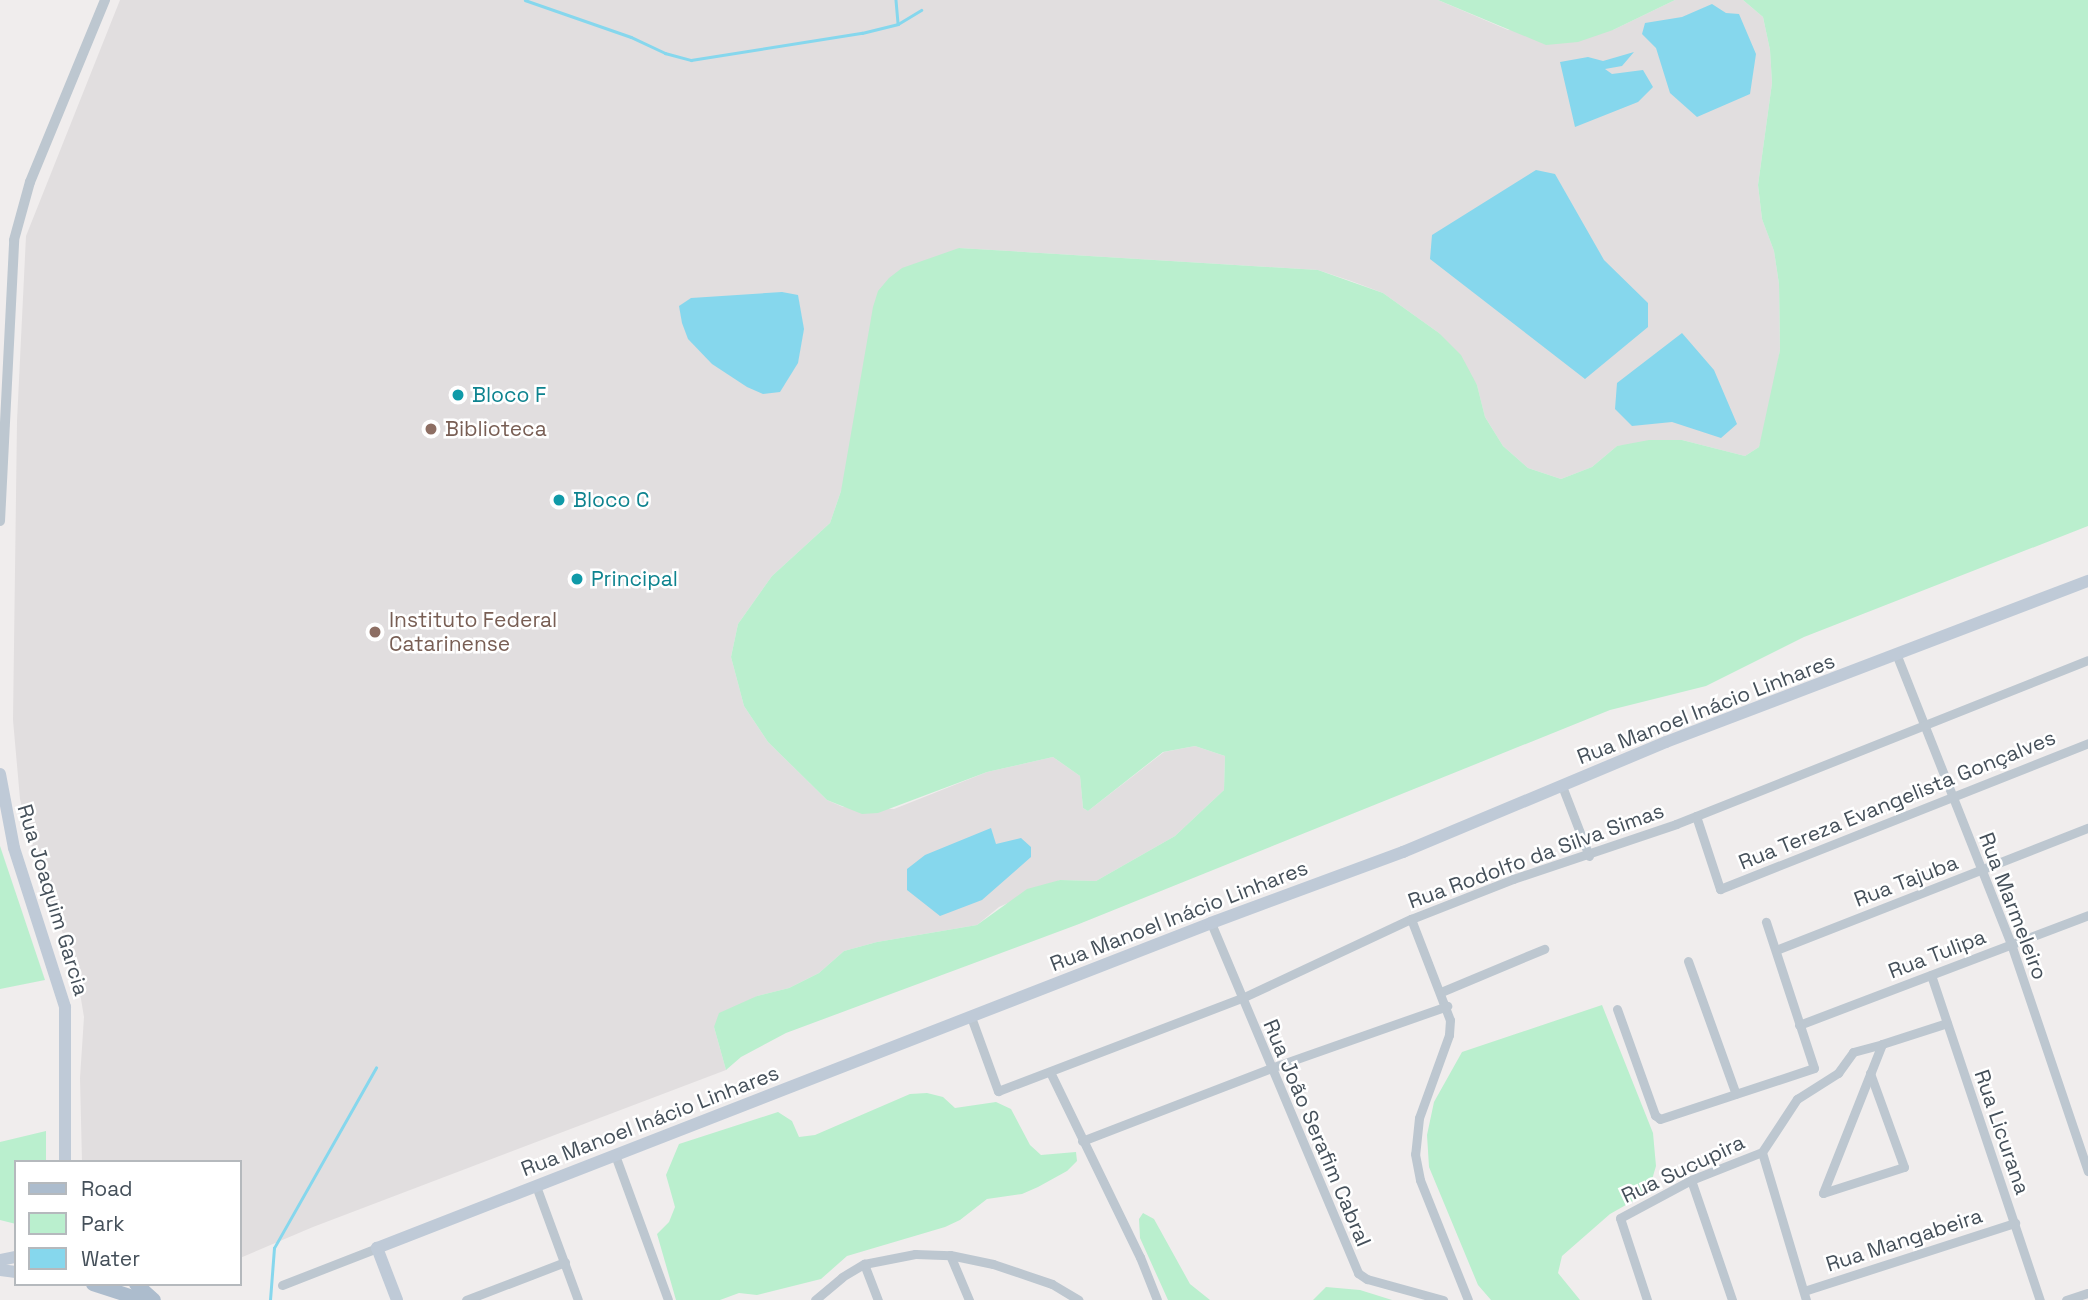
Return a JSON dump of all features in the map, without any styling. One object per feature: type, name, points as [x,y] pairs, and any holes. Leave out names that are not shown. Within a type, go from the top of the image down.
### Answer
[{"type":"main road","name":"Rua Manoel Inácio Linhares","points":[[377,1248],[1211,923],[1403,852],[1666,742],[2088,581]]},
{"type":"main road","name":"Rua Joaquim Garcia","points":[[0,774],[14,848],[65,1007],[65,1160]]},
{"type":"main road","points":[[377,1248],[397,1300]]},
{"type":"main road","points":[[99,1286],[142,1300]]},
{"type":"main road","points":[[138,1286],[154,1300]]},
{"type":"street","points":[[0,521],[10,283],[18,221],[30,182],[105,0]]},
{"type":"street","name":"Rua Marmeleiro","points":[[1897,656],[2011,944],[2088,1171]]},
{"type":"street","name":"Rua Rodolfo da Silva Simas","points":[[971,1017],[998,1091],[1242,998],[1411,919],[1514,879],[1589,856],[1696,816],[2088,660]]},
{"type":"street","name":"Rua Tereza Evangelista Gonçalves","points":[[1696,816],[1720,889],[2088,743]]},
{"type":"street","points":[[1562,786],[1589,856]]},
{"type":"street","name":"Rua Tajuba","points":[[1776,950],[2088,828]]},
{"type":"street","name":"Rua Tulipa","points":[[1799,1025],[2088,915]]},
{"type":"street","points":[[1411,919],[1447,1006],[1449,1035],[1419,1118],[1414,1146],[1420,1180],[1468,1300]]},
{"type":"street","points":[[1617,1009],[1657,1118],[1814,1068],[1766,922]]},
{"type":"street","name":"Rua João Serafim Cabral","points":[[1211,923],[1358,1272],[1367,1279],[1443,1300]]},
{"type":"street","points":[[1441,992],[1544,949]]},
{"type":"street","points":[[1688,961],[1736,1094]]},
{"type":"street","name":"Rua Licurana","points":[[1931,975],[2040,1300]]},
{"type":"street","points":[[1082,1141],[1271,1068],[1447,1006]]},
{"type":"street","points":[[1805,1296],[1762,1152],[1797,1099],[1838,1073],[1853,1052],[1947,1023]]},
{"type":"street","points":[[1870,1073],[1904,1167],[1823,1193],[1870,1073],[1882,1044]]},
{"type":"street","points":[[1050,1072],[1140,1257],[1157,1300]]},
{"type":"street","name":"Rua Sucupira","points":[[1647,1300],[1620,1218],[1691,1180],[1762,1152]]},
{"type":"street","points":[[615,1156],[668,1300]]},
{"type":"street","points":[[1691,1180],[1732,1300]]},
{"type":"street","points":[[536,1186],[578,1300]]},
{"type":"street","name":"Rua Mangabeira","points":[[1805,1296],[2015,1223]]},
{"type":"street","name":"Rua Manoel Inácio Linhares","points":[[282,1285],[377,1248]]},
{"type":"street","points":[[815,1300],[842,1277],[864,1264],[898,1255],[950,1255],[993,1264],[1052,1284],[1079,1300]]},
{"type":"street","points":[[950,1255],[969,1300]]},
{"type":"street","points":[[466,1300],[565,1262]]},
{"type":"street","points":[[864,1264],[878,1300]]},
{"type":"street","points":[[2066,1300],[2088,1293]]},
{"type":"shaded area","name":"Instituto Federal Catarinense","points":[[120,0],[1438,0],[1508,30],[1613,30],[1675,0],[1743,0],[1763,17],[1770,50],[1772,83],[1758,185],[1762,219],[1774,251],[1779,284],[1780,350],[1768,418],[1759,447],[1745,456],[1682,440],[1617,446],[1592,467],[1561,479],[1528,468],[1503,446],[1485,417],[1477,385],[1439,333],[1383,293],[1318,270],[959,248],[841,491],[830,523],[772,576],[738,624],[731,657],[744,706],[768,742],[827,800],[843,807],[894,809],[987,772],[1053,757],[1080,776],[1083,808],[1088,811],[1164,752],[1195,746],[1225,756],[1224,790],[1175,836],[1096,881],[1060,880],[999,907],[977,925],[877,942],[844,951],[819,973],[789,988],[757,996],[714,1027],[726,1070],[313,1227],[242,1257],[242,1160],[82,1160],[80,1078],[84,1017],[76,969],[34,856],[20,799],[13,720],[17,421],[26,236]]},
{"type":"green space","points":[[1438,0],[1675,0],[1613,30],[1578,42],[1546,45]]},
{"type":"green space","points":[[1743,0],[2088,0],[2088,526],[1804,637],[1706,686],[1610,710],[1079,924],[786,1033],[741,1057],[726,1070],[714,1027],[719,1013],[757,996],[789,988],[819,973],[844,951],[877,942],[977,925],[1027,889],[1060,880],[1096,881],[1175,836],[1224,790],[1225,756],[1195,746],[1163,752],[1088,811],[1083,808],[1080,776],[1053,757],[987,772],[878,813],[862,814],[827,800],[768,742],[744,706],[731,657],[738,624],[772,576],[830,523],[841,491],[873,307],[878,291],[889,278],[902,268],[959,248],[1318,270],[1383,293],[1439,333],[1461,355],[1477,385],[1485,417],[1503,446],[1528,468],[1561,479],[1592,467],[1617,446],[1649,440],[1682,440],[1745,456],[1759,447],[1780,350],[1779,284],[1774,251],[1762,219],[1758,185],[1772,83],[1770,50],[1763,17]]},
{"type":"green space","points":[[0,846],[45,980],[0,989]]},
{"type":"green space","points":[[1602,1005],[1653,1133],[1656,1166],[1651,1183],[1640,1197],[1610,1214],[1562,1256],[1558,1273],[1580,1300],[1491,1300],[1478,1285],[1429,1167],[1427,1135],[1434,1102],[1462,1052]]},
{"type":"green space","points":[[927,1093],[943,1097],[955,1108],[996,1102],[1011,1109],[1030,1145],[1041,1155],[1076,1152],[1077,1161],[1067,1171],[1022,1194],[987,1199],[960,1220],[945,1227],[847,1256],[821,1279],[757,1295],[739,1293],[720,1300],[676,1300],[657,1234],[669,1222],[675,1207],[666,1175],[679,1144],[778,1112],[792,1121],[799,1137],[815,1135],[910,1094]]},
{"type":"green space","points":[[46,1131],[46,1160],[14,1160],[14,1224],[0,1220],[0,1142]]},
{"type":"green space","points":[[1143,1213],[1154,1219],[1190,1284],[1210,1300],[1168,1300],[1140,1238],[1139,1219]]},
{"type":"green space","points":[[1326,1287],[1360,1290],[1392,1300],[1313,1300]]},
{"type":"water","points":[[1712,4],[1726,13],[1739,14],[1756,54],[1750,94],[1697,117],[1670,93],[1656,48],[1642,34],[1645,23],[1682,17]]},
{"type":"water","points":[[1634,52],[1622,66],[1605,69],[1612,74],[1643,70],[1653,87],[1638,102],[1575,127],[1560,62],[1588,57],[1603,61]]},
{"type":"water","points":[[1536,170],[1555,174],[1604,260],[1648,303],[1648,327],[1585,379],[1430,259],[1432,235]]},
{"type":"water","points":[[782,292],[798,295],[804,329],[798,363],[780,392],[763,394],[747,387],[712,364],[688,339],[679,306],[691,298]]},
{"type":"water","points":[[1682,333],[1714,370],[1737,424],[1721,438],[1672,422],[1632,426],[1615,409],[1617,383]]},
{"type":"water","points":[[991,828],[996,844],[1021,838],[1031,847],[1031,857],[982,900],[940,916],[907,890],[907,869],[925,855]]},
{"type":"waterway","points":[[525,0],[631,37],[665,53],[691,60],[862,33],[898,24],[921,10]]},
{"type":"waterway","points":[[896,0],[898,24]]},
{"type":"waterway","points":[[270,1300],[274,1248],[376,1068]]},
{"type":"place","name":"Bloco F","points":[[458,395]]},
{"type":"place","name":"Biblioteca","points":[[431,429]]},
{"type":"place","name":"Bloco C","points":[[559,500]]},
{"type":"place","name":"Principal","points":[[577,579]]},
{"type":"place","name":"Instituto Federal Catarinense","points":[[375,632]]}]
